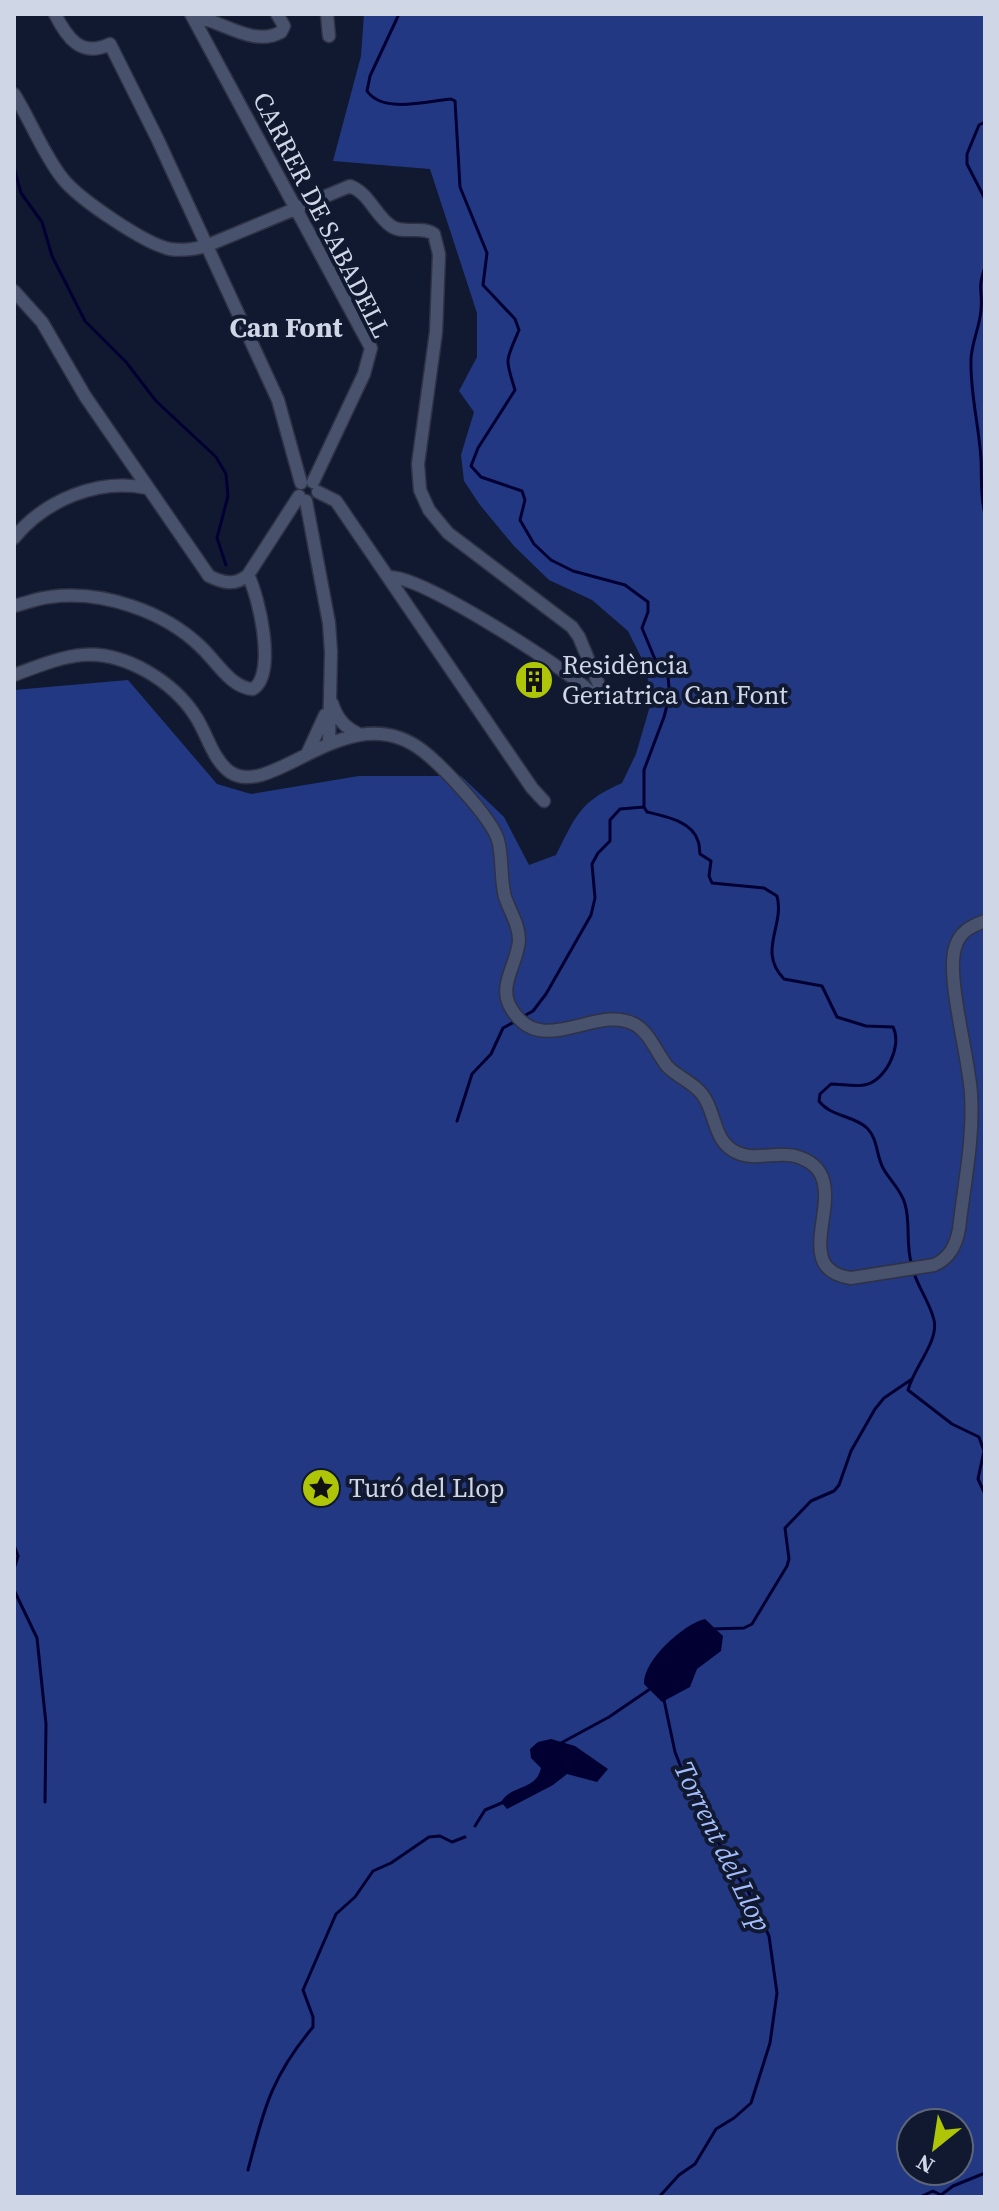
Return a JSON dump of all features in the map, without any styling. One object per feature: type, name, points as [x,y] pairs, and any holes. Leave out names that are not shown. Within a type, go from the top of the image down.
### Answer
[{"type":"street","points":[[55,14],[69,39],[80,47],[95,49],[110,44],[278,400],[307,491],[329,623],[329,743]]},
{"type":"street","points":[[327,14],[329,36]]},
{"type":"street","points":[[192,15],[243,33],[266,37],[281,32],[284,26],[279,15]]},
{"type":"street","name":"CARRER DE SABADELL","points":[[192,15],[371,348],[364,374],[307,491]]},
{"type":"street","points":[[14,94],[56,170],[73,189],[154,244],[176,250],[206,246],[350,186],[362,193],[392,227],[427,230],[434,234],[439,254],[436,332],[418,464],[420,490],[429,510],[448,533],[572,627],[604,697],[598,699],[558,668],[459,606],[408,580],[388,577]]},
{"type":"street","points":[[14,291],[42,322],[85,396],[209,576],[227,583],[248,575],[307,491]]},
{"type":"street","points":[[14,538],[35,514],[69,497],[121,486],[147,488]]},
{"type":"street","points":[[307,491],[336,501],[532,788],[544,801]]},
{"type":"street","points":[[14,606],[60,596],[96,598],[123,604],[191,637],[236,683],[253,689],[261,681],[265,654],[248,575]]},
{"type":"street","points":[[14,675],[85,654],[110,657],[138,668],[175,692],[197,718],[220,762],[236,775],[261,775],[357,733],[375,733],[401,739],[423,751],[476,807],[496,834],[505,896],[518,933],[517,952],[506,986],[508,1002],[516,1015],[541,1030],[556,1031],[614,1019],[624,1020],[641,1030],[670,1068],[701,1093],[726,1146],[744,1155],[797,1157],[813,1167],[823,1181],[827,1195],[819,1251],[829,1269],[838,1275],[851,1278],[940,1262],[950,1253],[959,1229],[971,1103],[954,976],[954,950],[966,929],[985,921]]},
{"type":"street","points":[[330,696],[339,720],[357,733]]},
{"type":"street","points":[[307,754],[323,722],[330,696]]},
{"type":"shaded area","points":[[364,14],[985,14],[985,2197],[14,2197],[14,690],[128,680],[217,784],[251,794],[359,776],[461,776],[504,817],[529,865],[556,855],[587,804],[622,783],[636,754],[650,706],[647,669],[628,631],[592,600],[549,580],[514,546],[464,481],[461,455],[474,412],[459,391],[477,357],[477,313],[430,169],[333,161],[361,56]]},
{"type":"shaded area","points":[[705,1619],[723,1636],[721,1651],[697,1669],[690,1687],[662,1702],[644,1684],[650,1665],[676,1636]]},
{"type":"shaded area","points":[[551,1739],[575,1746],[608,1769],[597,1782],[567,1774],[553,1785],[507,1809],[501,1802],[511,1792],[534,1780],[541,1768],[531,1758],[530,1749],[538,1742]]},
{"type":"waterway","points":[[399,14],[370,76],[367,91],[374,98],[395,104],[455,101],[460,187],[487,253],[483,285],[515,319],[519,330],[508,360],[515,390],[478,448],[471,466],[481,477],[522,491],[525,500],[520,520],[534,544],[551,560],[573,571],[625,585],[648,602],[642,628],[654,657],[668,677],[669,698],[644,770],[644,807],[620,809],[610,820],[610,841],[592,864],[595,898],[591,915],[546,994],[533,1011],[522,1017]]},
{"type":"waterway","points":[[985,122],[979,125],[967,154],[967,164],[985,199]]},
{"type":"waterway","points":[[14,167],[21,193],[42,222],[52,256],[85,321],[126,362],[156,401],[216,457],[226,474],[228,496],[217,538],[226,565]]},
{"type":"waterway","points":[[985,267],[980,316],[971,359],[985,514]]},
{"type":"waterway","points":[[644,807],[647,812],[677,820],[695,834],[700,854],[711,861],[709,876],[712,883],[764,888],[777,896],[778,918],[772,948],[776,969],[784,979],[822,986],[837,1017],[866,1026],[893,1027],[894,1053],[879,1077],[864,1085],[831,1084],[820,1094],[819,1101],[871,1132],[883,1168],[905,1204],[912,1266]]},
{"type":"waterway","points":[[457,1121],[472,1074],[491,1054],[503,1028],[516,1021]]},
{"type":"waterway","points":[[914,1273],[935,1328],[908,1390],[952,1424],[979,1437],[984,1451],[978,1479],[985,1494]]},
{"type":"waterway","name":"Torrent del Llop","points":[[712,1629],[744,1628],[752,1624],[787,1566],[785,1528],[811,1501],[834,1491],[851,1451],[875,1409],[884,1398],[912,1379]]},
{"type":"waterway","points":[[985,1544],[985,1559]]},
{"type":"waterway","points":[[14,1545],[18,1556],[14,1569]]},
{"type":"waterway","points":[[14,1590],[37,1638],[46,1724],[45,1802]]},
{"type":"waterway","points":[[561,1743],[609,1717],[650,1689]]},
{"type":"waterway","name":"Torrent del Llop","points":[[659,2197],[679,2175],[695,2164],[716,2129],[751,2103],[770,2043],[777,1993],[769,1936],[748,1891],[689,1788],[675,1752],[664,1700]]},
{"type":"waterway","points":[[475,1826],[485,1810],[504,1802]]},
{"type":"waterway","points":[[248,2170],[278,2078],[313,2027],[313,2017],[303,1990],[336,1914],[355,1897],[373,1871],[391,1863],[429,1837],[440,1836],[452,1842],[465,1837]]},
{"type":"waterway","points":[[920,2197],[933,2191],[941,2195],[953,2186],[985,2173]]},
{"type":"place","name":"Residència Geriatrica Can Font","points":[[534,680]]},
{"type":"place","name":"Turó del Llop","points":[[321,1488]]},
{"type":"district","name":"Can Font","points":[[286,327]]}]
